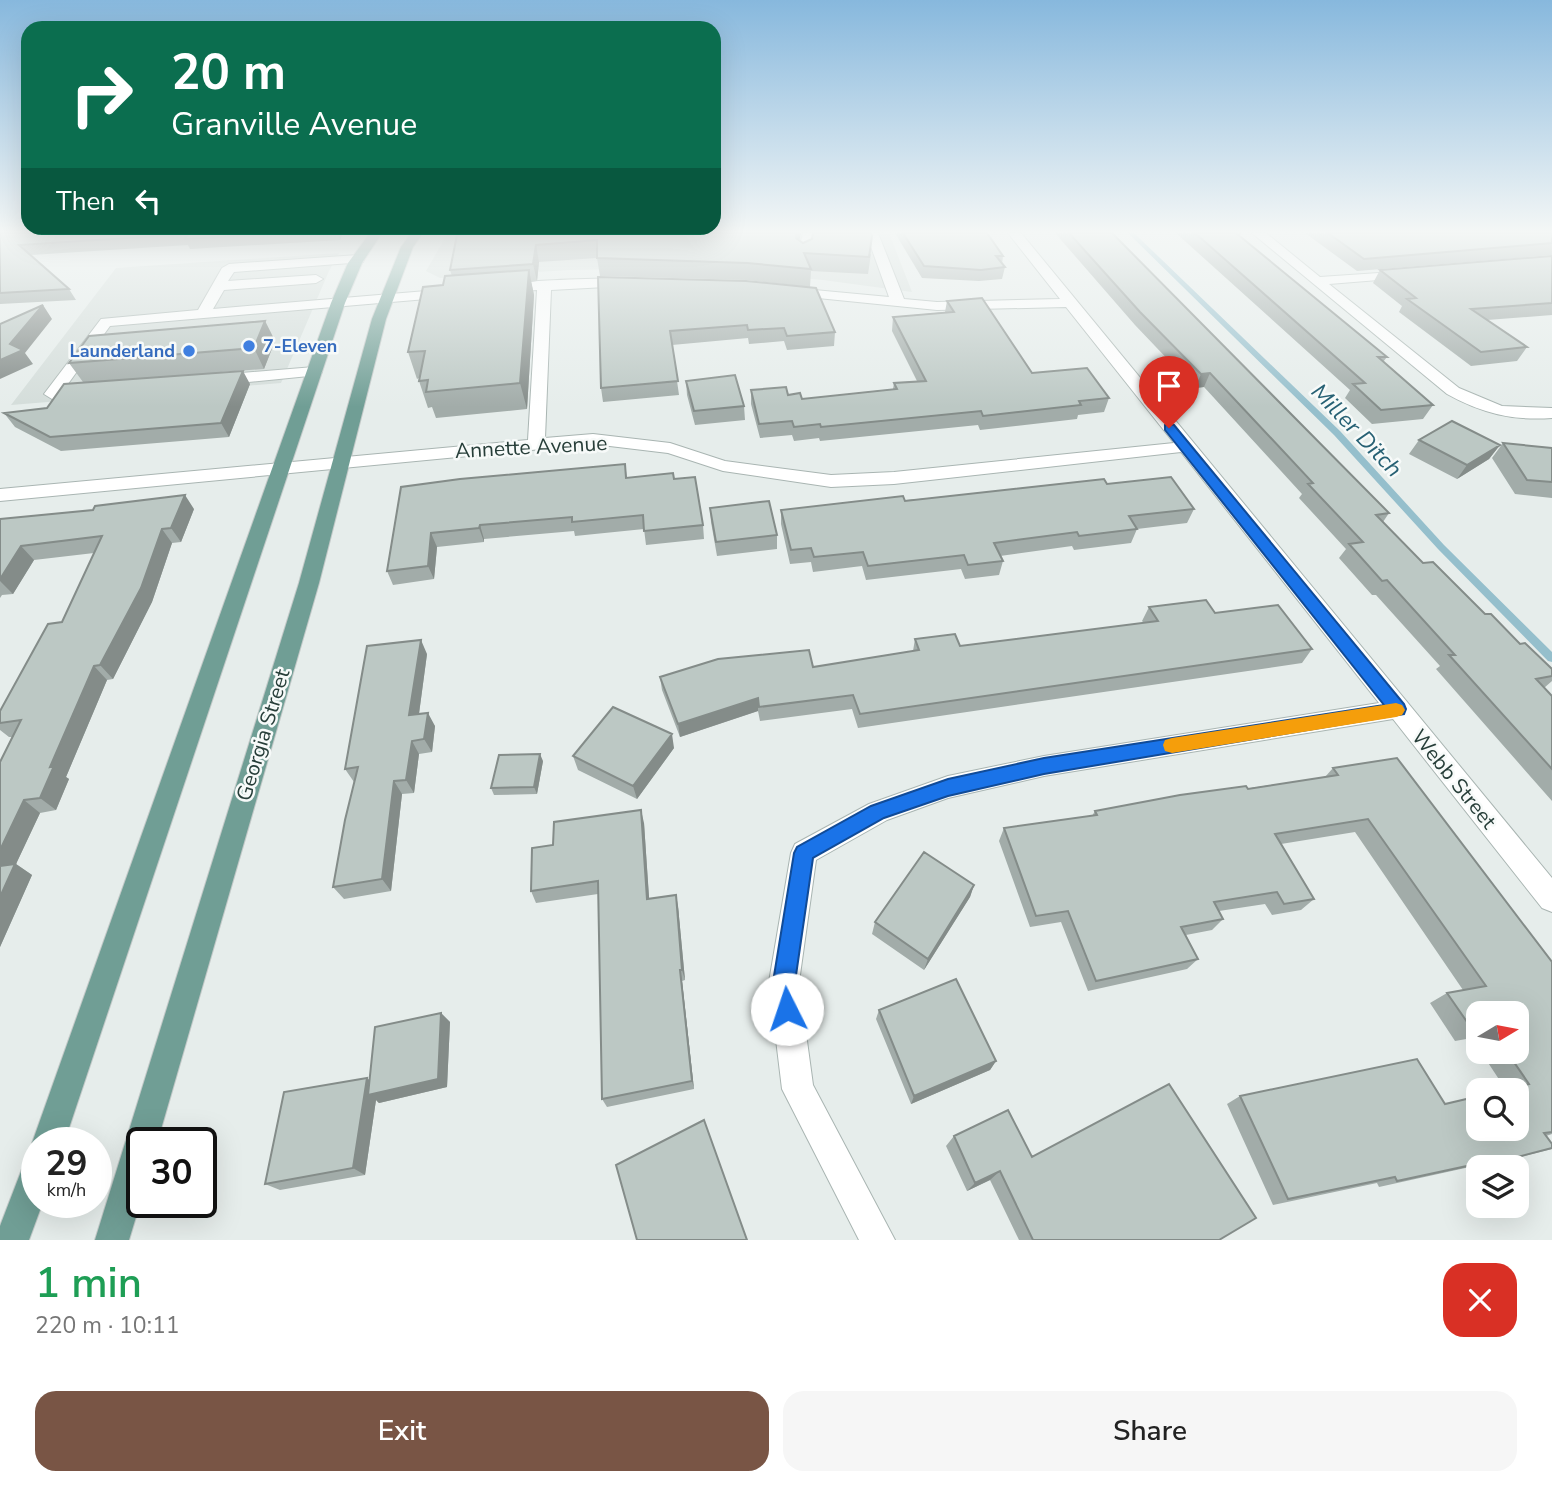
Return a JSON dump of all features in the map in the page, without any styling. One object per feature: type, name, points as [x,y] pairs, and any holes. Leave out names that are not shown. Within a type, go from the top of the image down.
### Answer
[{"type":"main road","points":[[54,1127],[344,291]]},
{"type":"main road","name":"Georgia Street","points":[[112,1240],[309,583],[379,319],[390,291]]},
{"type":"main road","points":[[12,1240],[21,1216]]},
{"type":"street","points":[[203,314],[216,291]]},
{"type":"street","points":[[304,306],[311,291]]},
{"type":"street","points":[[536,443],[544,291]]},
{"type":"street","points":[[790,291],[961,306],[1070,303]]},
{"type":"street","points":[[894,291],[898,302]]},
{"type":"street","name":"Webb Street","points":[[1060,291],[1552,899]]},
{"type":"street","points":[[1330,291],[1453,391],[1483,407],[1523,416],[1552,413]]},
{"type":"street","points":[[107,390],[52,394],[106,322],[465,292]]},
{"type":"street","points":[[204,381],[314,372]]},
{"type":"street","name":"Annette Avenue","points":[[0,495],[593,439],[670,448],[723,466],[831,481],[894,478],[1184,447]]},
{"type":"street","points":[[878,1240],[798,1089],[784,982],[804,853],[878,812],[948,788],[1044,766],[1398,709]]},
{"type":"shaded area","points":[[98,291],[320,291],[281,383],[11,405]]},
{"type":"building","points":[[0,291],[37,291],[0,293]]},
{"type":"building","points":[[422,291],[527,291],[520,383],[426,392],[428,380],[419,381],[425,351],[408,352]]},
{"type":"building","points":[[598,291],[817,291],[835,332],[787,336],[784,328],[748,330],[747,325],[670,331],[678,381],[601,388]]},
{"type":"building","points":[[1121,291],[1169,291],[1389,513],[1376,515],[1423,563],[1433,562],[1485,614],[1491,614],[1520,644],[1525,643],[1552,669],[1552,676],[1536,679],[1552,696],[1552,769],[1449,655],[1455,655],[1387,580],[1382,581],[1349,544],[1363,542],[1308,484],[1313,483],[1210,373],[1201,374]]},
{"type":"building","points":[[1261,291],[1306,291],[1387,357],[1378,357],[1433,405],[1381,410],[1353,384],[1365,383]]},
{"type":"building","points":[[1407,291],[1552,291],[1552,303],[1471,309],[1527,347],[1481,352],[1407,299],[1416,298]]},
{"type":"building","points":[[982,298],[1032,373],[1087,368],[1109,398],[1079,401],[1081,405],[983,416],[981,411],[821,427],[820,424],[794,427],[792,421],[759,424],[751,390],[786,387],[788,395],[800,393],[802,399],[897,389],[894,383],[926,381],[893,317],[954,312],[947,301]]},
{"type":"building","points":[[43,305],[10,344],[23,350],[0,360],[0,324]]},
{"type":"building","points":[[265,321],[254,348],[69,363],[89,336]]},
{"type":"building","points":[[243,371],[221,423],[50,437],[4,413],[47,408],[64,384]]},
{"type":"building","points":[[735,375],[744,406],[694,411],[686,381]]},
{"type":"building","points":[[1452,421],[1500,445],[1467,465],[1419,440]]},
{"type":"building","points":[[1503,443],[1552,448],[1552,482],[1527,480]]},
{"type":"building","points":[[625,464],[626,478],[673,473],[674,479],[695,477],[703,525],[644,531],[643,515],[572,522],[572,517],[480,525],[479,528],[431,533],[428,566],[387,571],[401,487]]},
{"type":"building","points":[[1171,477],[1194,509],[1129,516],[1137,529],[1079,536],[1077,532],[994,543],[1003,561],[968,565],[964,555],[868,566],[863,552],[814,557],[811,548],[791,550],[781,510],[903,496],[905,501],[1104,479],[1107,484]]},
{"type":"building","points":[[185,495],[171,528],[162,529],[141,588],[100,665],[94,666],[50,767],[54,766],[40,798],[24,800],[0,850],[0,762],[21,720],[0,723],[0,711],[48,624],[62,622],[102,536],[21,546],[0,579],[0,519],[93,510],[95,506]]},
{"type":"building","points":[[769,501],[777,535],[716,542],[710,508]]},
{"type":"building","points":[[1206,600],[1215,613],[1278,605],[1312,649],[860,714],[853,695],[759,707],[758,698],[678,724],[660,677],[718,659],[809,650],[813,667],[919,650],[915,639],[955,634],[960,646],[1158,621],[1149,607]]},
{"type":"building","points":[[421,640],[409,715],[428,713],[424,739],[412,741],[406,780],[394,781],[382,879],[333,887],[358,767],[345,769],[367,646]]},
{"type":"building","points":[[613,707],[672,734],[633,786],[573,756]]},
{"type":"building","points":[[540,754],[534,787],[491,788],[499,755]]},
{"type":"building","points":[[1397,758],[1552,962],[1552,1132],[1544,1133],[1552,1148],[1525,1155],[1466,1155],[1466,1166],[1397,1181],[1395,1177],[1288,1199],[1240,1096],[1417,1059],[1445,1104],[1466,1099],[1466,1141],[1529,1141],[1529,1078],[1525,1078],[1515,1064],[1530,1064],[1530,1001],[1466,1001],[1466,1020],[1447,993],[1486,986],[1368,819],[1275,834],[1314,899],[1284,904],[1277,892],[1214,902],[1223,919],[1181,927],[1198,959],[1096,981],[1068,911],[1036,916],[1004,828],[1097,815],[1095,811],[1180,795],[1246,786],[1248,789],[1338,775],[1333,768]]},
{"type":"building","points":[[641,810],[647,899],[676,895],[680,970],[692,1081],[602,1099],[598,881],[531,891],[532,848],[553,845],[554,822]]},
{"type":"building","points":[[924,852],[974,885],[928,959],[875,922]]},
{"type":"building","points":[[15,864],[0,897],[0,866]]},
{"type":"building","points":[[956,979],[996,1061],[914,1096],[879,1010]]},
{"type":"building","points":[[441,1013],[438,1079],[368,1095],[375,1027]]},
{"type":"building","points":[[367,1078],[353,1168],[265,1184],[284,1092]]},
{"type":"building","points":[[1169,1084],[1256,1218],[1219,1240],[1033,1240],[1000,1171],[975,1183],[954,1136],[1008,1110],[1032,1157]]},
{"type":"building","points":[[704,1120],[747,1240],[637,1240],[616,1165]]},
{"type":"waterway","name":"Miller Ditch","points":[[1191,291],[1337,433],[1441,547],[1552,658]]},
{"type":"slow traffic","points":[[1172,745],[1396,710]]},
{"type":"place","name":"7-Eleven","points":[[249,346]]},
{"type":"place","name":"Launderland","points":[[189,351]]},
{"type":"route","points":[[787,1009],[784,982],[804,853],[878,812],[948,788],[1044,766],[1398,709],[1169,428]]}]
